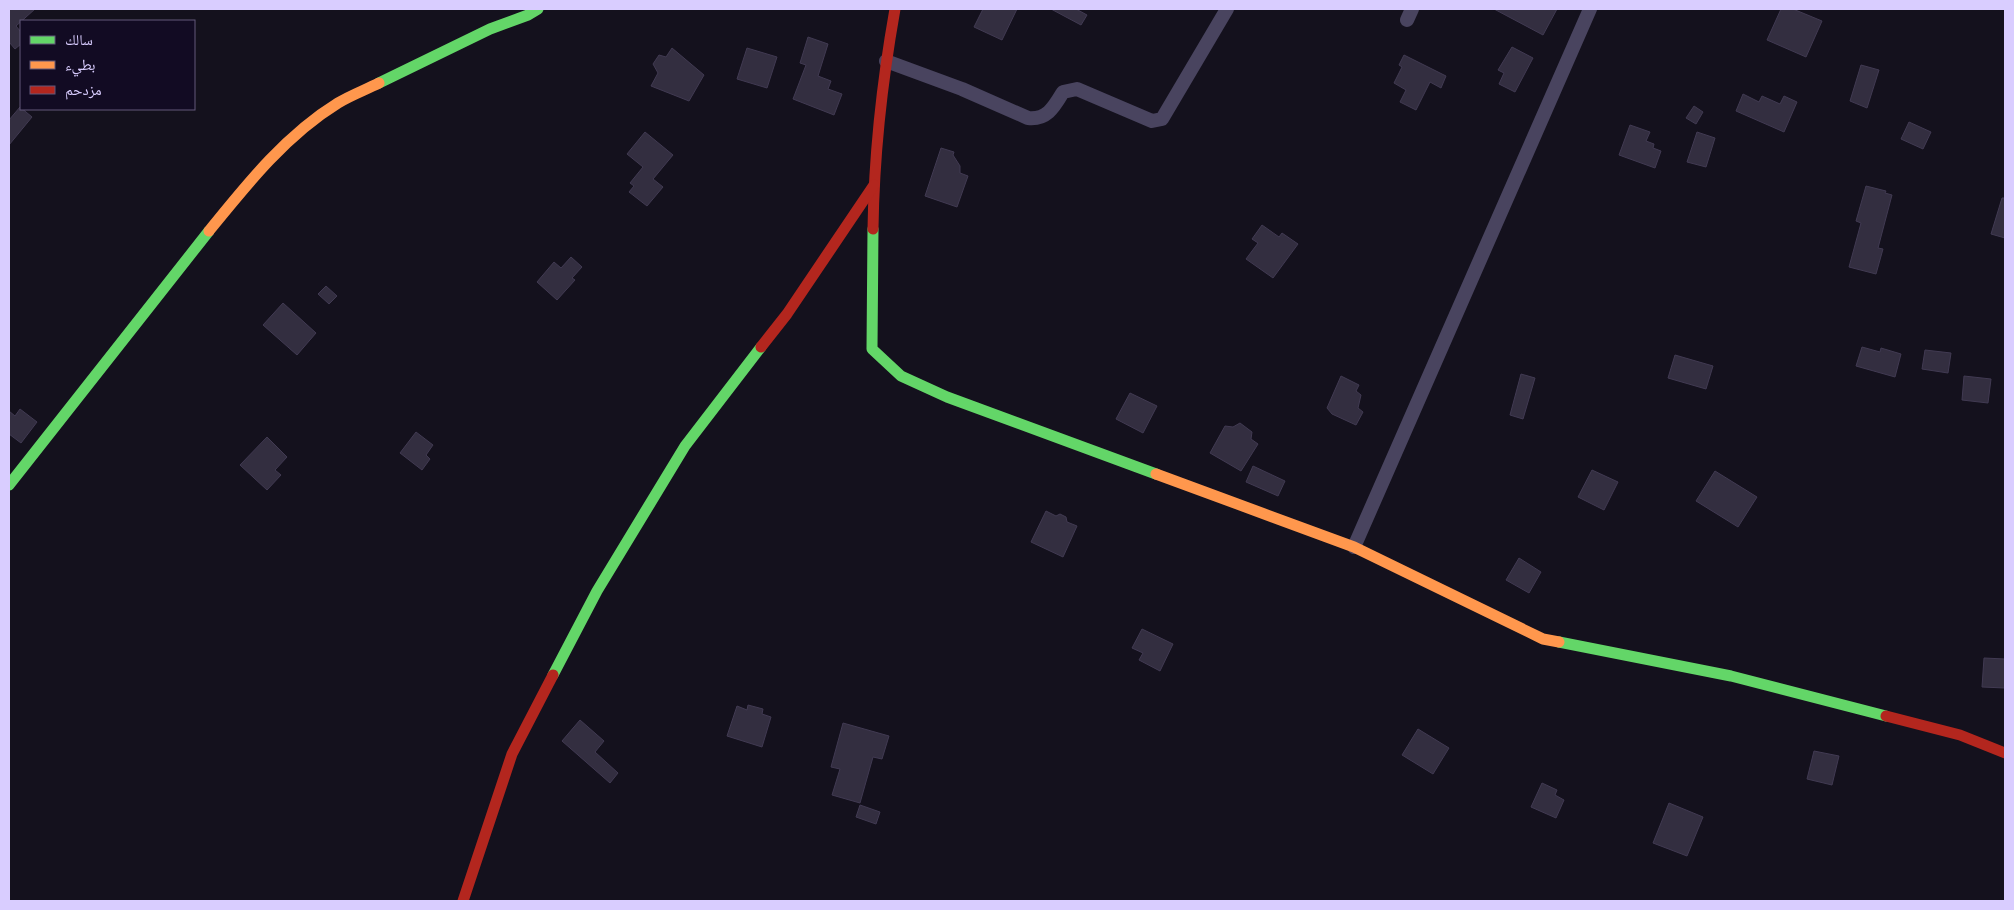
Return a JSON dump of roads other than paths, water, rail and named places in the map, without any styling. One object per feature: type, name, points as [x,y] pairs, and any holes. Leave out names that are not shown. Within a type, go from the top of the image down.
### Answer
[{"type":"street","points":[[9,485],[215,222],[261,170],[316,117],[338,103],[538,9]]},
{"type":"street","points":[[895,9],[886,61],[874,185],[872,349],[901,376],[947,397],[1354,547],[1543,639],[1731,676],[1960,736],[2005,753]]},
{"type":"street","points":[[886,61],[1028,118],[1037,119],[1052,110],[1063,92],[1077,89],[1152,121],[1162,119],[1227,9]]},
{"type":"street","points":[[1354,547],[1590,9]]},
{"type":"street","points":[[463,901],[512,754],[597,591],[686,446],[787,314],[874,185]]}]
